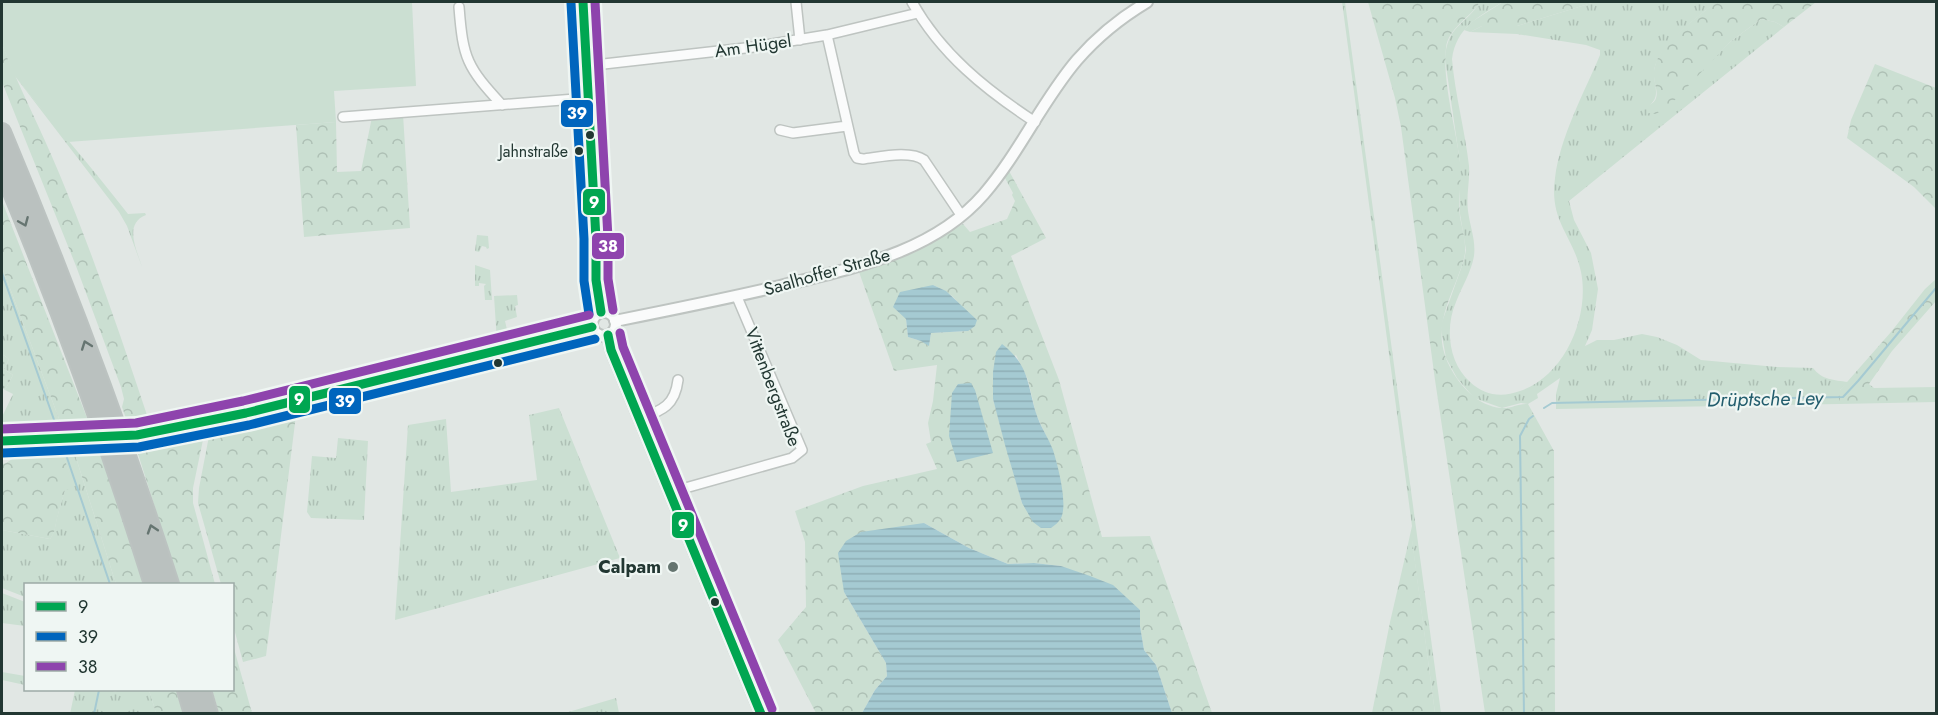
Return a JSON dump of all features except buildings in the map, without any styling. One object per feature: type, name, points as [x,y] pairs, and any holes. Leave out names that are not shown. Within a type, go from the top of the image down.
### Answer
[{"type":"highway","points":[[2,132],[54,257],[149,519],[169,583]]},
{"type":"highway","points":[[2,168],[39,256],[134,524],[152,583]]},
{"type":"highway","points":[[186,691],[193,714]]},
{"type":"highway","points":[[202,691],[209,714]]},
{"type":"street","points":[[583,2],[596,239],[596,280],[601,312]]},
{"type":"street","points":[[795,2],[800,40]]},
{"type":"street","points":[[912,2],[951,56],[978,82],[1035,122]]},
{"type":"street","name":"Saalhoffer Straße","points":[[615,321],[737,297],[840,272],[903,250],[942,231],[982,196],[1006,166],[1046,102],[1077,60],[1101,35],[1147,2]]},
{"type":"street","points":[[459,7],[461,38],[467,60],[476,75],[502,105]]},
{"type":"street","name":"Am Hügel","points":[[586,66],[800,40],[918,13]]},
{"type":"street","points":[[827,35],[847,126],[857,158],[911,154],[919,156],[961,215]]},
{"type":"street","points":[[343,117],[588,98]]},
{"type":"street","points":[[780,130],[793,134],[847,126]]},
{"type":"street","name":"Vittenbergstraße","points":[[671,492],[792,458],[802,450],[737,297]]},
{"type":"street","points":[[601,312],[608,313],[615,321],[613,331],[608,335],[600,335],[592,327],[595,316],[601,312]]},
{"type":"street","points":[[137,435],[268,407],[592,327]]},
{"type":"street","points":[[608,335],[612,350],[761,714]]},
{"type":"street","points":[[640,419],[659,411],[671,402],[675,396],[678,380]]},
{"type":"street","points":[[2,441],[81,438]]},
{"type":"green space","points":[[2,2],[412,2],[416,86],[334,91],[336,122],[68,142],[14,75],[2,44]]},
{"type":"green space","points":[[1342,2],[1345,2],[1441,713],[1435,713],[1412,541],[1406,553],[1412,526]]},
{"type":"green space","points":[[1368,2],[1480,2],[1451,35],[1446,48],[1446,75],[1460,162],[1460,217],[1465,248],[1463,263],[1445,312],[1442,344],[1450,367],[1471,394],[1485,403],[1501,408],[1528,404],[1554,451],[1555,713],[1485,713],[1435,380],[1401,127]]},
{"type":"green space","points":[[1480,2],[1503,2],[1470,24],[1458,39],[1452,59],[1469,166],[1468,205],[1474,239],[1474,256],[1456,302],[1450,322],[1450,333],[1457,365],[1470,382],[1481,390],[1500,395],[1520,391],[1536,383],[1550,372],[1561,358],[1578,325],[1582,307],[1581,272],[1558,217],[1554,193],[1555,178],[1567,131],[1600,55],[1600,50],[1586,45],[1517,34],[1470,32],[1482,26],[1517,26],[1595,2],[1717,2],[1684,29],[1662,53],[1657,61],[1654,74],[1656,96],[1650,105],[1712,60],[1730,42],[1761,19],[1784,27],[1569,201],[1574,220],[1591,253],[1598,289],[1592,330],[1585,346],[1597,340],[1614,340],[1642,334],[1677,345],[1701,360],[1813,368],[1824,377],[1848,382],[1840,390],[1840,404],[1556,409],[1556,394],[1560,378],[1537,394],[1538,398],[1528,404],[1521,403],[1502,408],[1474,398],[1457,378],[1446,358],[1441,330],[1466,250],[1460,214],[1460,163],[1445,59],[1446,48],[1453,32]]},
{"type":"green space","points":[[1503,2],[1595,2],[1517,26],[1482,26],[1470,32],[1464,30],[1473,21]]},
{"type":"green space","points":[[1716,2],[1816,2],[1784,27],[1761,19],[1730,42],[1671,104],[1656,114],[1648,113],[1647,109],[1655,101],[1657,95],[1654,71],[1659,57],[1672,39]]},
{"type":"green space","points":[[2,44],[83,234],[149,421],[128,424],[122,407],[124,399],[121,387],[76,266],[2,82]]},
{"type":"green space","points":[[1875,64],[1936,88],[1936,209],[1914,187],[1847,138],[1851,120]]},
{"type":"green space","points":[[602,67],[604,77],[599,78],[600,103],[595,103],[593,70]]},
{"type":"green space","points":[[14,75],[128,214],[145,213],[146,215],[139,219],[133,231],[142,267],[127,226],[119,212]]},
{"type":"green space","points":[[403,114],[410,228],[304,237],[296,125],[336,122],[337,172],[361,171],[372,117]]},
{"type":"green space","points":[[1009,171],[1046,238],[1011,256],[1059,380],[1102,537],[1150,536],[1212,713],[1172,713],[1156,665],[1144,650],[1140,610],[1061,566],[1034,563],[1008,564],[969,548],[924,523],[844,592],[886,663],[887,676],[875,690],[862,713],[816,713],[778,640],[806,607],[805,542],[795,511],[863,486],[937,469],[926,444],[931,442],[928,423],[937,365],[894,371],[859,272],[915,252],[963,224],[970,232],[1007,219],[1015,201],[1005,178]],"holes":[[[933,285],[949,294],[958,303],[968,331],[931,333],[929,345],[908,337],[906,319]],[[1016,355],[1028,380],[1036,414],[1053,451],[1022,503],[993,399],[993,372]]]},
{"type":"green space","points":[[2,201],[91,428],[60,430],[61,424],[2,267]]},
{"type":"green space","points":[[477,235],[488,236],[489,248],[482,246],[479,252],[475,251]]},
{"type":"green space","points":[[475,265],[490,270],[492,300],[485,300],[484,286],[486,284],[479,283],[479,286],[475,286]]},
{"type":"green space","points":[[2,267],[61,424],[60,430],[2,430],[2,417],[13,394],[5,390],[13,375],[4,369],[9,359],[2,354]]},
{"type":"green space","points":[[1936,279],[1936,301],[1892,351],[1869,384],[1874,388],[1936,387],[1936,402],[1840,404],[1840,390]]},
{"type":"green space","points":[[517,295],[518,305],[515,306],[517,317],[505,321],[509,338],[497,342],[494,296]]},
{"type":"green space","points":[[2,354],[9,359],[4,369],[13,375],[5,390],[2,388]]},
{"type":"green space","points":[[297,407],[266,656],[243,662],[234,629],[234,583],[221,583],[198,503],[209,436],[215,427]]},
{"type":"green space","points":[[559,408],[620,558],[395,620],[408,425],[446,419],[451,492],[537,480],[529,415]]},
{"type":"green space","points":[[202,430],[204,435],[193,488],[193,503],[215,583],[179,583],[134,441]]},
{"type":"green space","points":[[338,438],[368,441],[364,520],[311,518],[307,512],[312,456],[336,458]]},
{"type":"green space","points":[[97,443],[144,583],[116,583],[72,445]]},
{"type":"green space","points":[[72,445],[116,583],[24,583],[24,597],[2,588],[2,530],[50,539],[65,489],[74,488],[60,446]]},
{"type":"green space","points":[[60,446],[75,489],[65,490],[50,539],[2,530],[2,464],[28,449]]},
{"type":"green space","points":[[1412,539],[1435,713],[1372,713],[1390,622],[1406,553]]},
{"type":"green space","points":[[2,593],[24,602],[24,626],[2,623]]},
{"type":"green space","points":[[234,649],[252,713],[219,713],[212,691],[234,691]]},
{"type":"green space","points":[[2,672],[24,676],[24,685],[2,680]]},
{"type":"green space","points":[[75,691],[149,691],[156,713],[70,714]]},
{"type":"green space","points":[[149,691],[176,691],[183,713],[156,713]]},
{"type":"green space","points":[[616,698],[619,713],[565,713]]},
{"type":"water","points":[[933,285],[946,291],[977,320],[975,326],[968,331],[931,333],[929,346],[908,337],[906,319],[893,307],[900,292]]},
{"type":"water","points":[[1002,344],[1017,359],[1026,375],[1038,418],[1053,450],[1057,465],[1062,485],[1063,512],[1051,528],[1041,528],[1033,522],[1022,503],[1005,445],[993,399],[996,352]]},
{"type":"water","points":[[971,383],[993,453],[957,462],[949,436],[952,393],[958,384]]},
{"type":"water","points":[[924,523],[969,548],[1008,564],[1034,563],[1061,566],[1113,585],[1140,610],[1144,650],[1156,665],[1172,713],[862,713],[875,690],[887,676],[886,663],[844,592],[838,553],[846,541],[861,532]]},
{"type":"waterway","points":[[2,273],[58,431]]},
{"type":"waterway","name":"Drüptsche Ley","points":[[1544,408],[1552,403],[1843,397],[1936,288]]},
{"type":"waterway","name":"Drüptsche Ley","points":[[1524,714],[1520,436],[1533,416]]},
{"type":"waterway","points":[[63,446],[110,583]]},
{"type":"waterway","points":[[94,714],[99,691]]},
{"type":"tunnel","points":[[81,438],[137,435]]},
{"type":"transit line","name":"9","points":[[583,2],[596,239],[596,280],[601,312]]},
{"type":"transit line","name":"38","points":[[595,2],[608,238],[608,279],[613,310]]},
{"type":"transit line","name":"39","points":[[571,3],[584,239],[584,281],[589,314]]},
{"type":"transit line","name":"38","points":[[2,429],[136,423],[243,401],[589,315]]},
{"type":"transit line","name":"9","points":[[2,441],[137,435],[246,413],[592,327]]},
{"type":"transit line","name":"38","points":[[620,333],[623,347],[772,709]]},
{"type":"transit line","name":"9","points":[[608,335],[611,350],[761,714]]},
{"type":"transit line","name":"39","points":[[3,453],[139,447],[249,425],[595,339]]},
{"type":"place","name":"Jahnstraße","points":[[579,151]]},
{"type":"place","name":"Calpam","points":[[673,567]]}]
